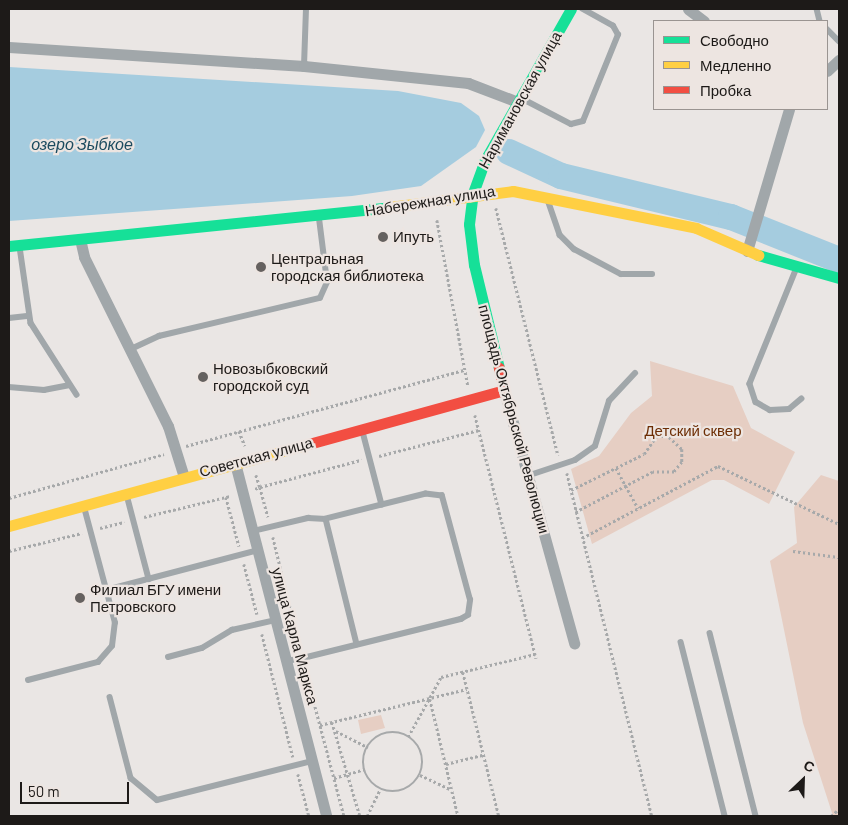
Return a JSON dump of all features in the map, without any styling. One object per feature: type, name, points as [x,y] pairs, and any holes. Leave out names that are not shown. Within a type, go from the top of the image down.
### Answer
[{"type":"main road","name":"Наримановская улица","points":[[472,193],[519,100],[571,9]]},
{"type":"main road","name":"Набережная улица","points":[[14,245],[416,206],[472,193],[513,190],[696,228],[747,251],[839,278]]},
{"type":"main road","name":"площадь Октябрьской Революции","points":[[472,193],[469,224],[474,265],[504,390]]},
{"type":"main road","name":"Советская улица","points":[[9,526],[504,390]]},
{"type":"street","points":[[688,9],[703,20]]},
{"type":"street","points":[[9,47],[304,66],[468,83],[519,100]]},
{"type":"street","points":[[828,70],[839,60]]},
{"type":"street","points":[[747,251],[788,110]]},
{"type":"street","points":[[80,239],[84,257],[131,349],[176,449],[184,477]]},
{"type":"street","name":"площадь Октябрьской Революции","points":[[504,390],[530,475],[574,643]]},
{"type":"street","name":"улица Карла Маркса","points":[[235,463],[326,816]]},
{"type":"lane","points":[[304,66],[306,9]]},
{"type":"lane","points":[[519,100],[571,124],[583,121],[618,35],[612,26],[582,9]]},
{"type":"lane","points":[[828,30],[839,41]]},
{"type":"lane","points":[[547,196],[560,235],[574,249],[621,274],[652,274]]},
{"type":"lane","points":[[131,349],[159,336],[320,298],[327,282],[319,216]]},
{"type":"lane","points":[[14,245],[28,316],[77,396]]},
{"type":"lane","points":[[798,266],[750,384],[756,402],[770,410],[789,409],[801,399]]},
{"type":"lane","points":[[9,318],[28,316]]},
{"type":"lane","points":[[530,475],[563,464],[595,446],[609,401],[635,373]]},
{"type":"lane","points":[[9,387],[44,390],[70,385]]},
{"type":"lane","points":[[362,429],[382,505]]},
{"type":"lane","points":[[126,493],[149,579]]},
{"type":"lane","points":[[253,532],[308,518],[326,519],[426,494],[442,496],[471,607],[461,619],[287,661]]},
{"type":"lane","points":[[28,680],[105,657],[115,634],[106,590],[83,505]]},
{"type":"lane","points":[[326,519],[357,644]]},
{"type":"lane","points":[[106,590],[258,550]]},
{"type":"lane","points":[[168,657],[259,624],[276,620]]},
{"type":"lane","points":[[710,633],[756,816]]},
{"type":"lane","points":[[681,642],[725,816]]},
{"type":"lane","points":[[110,697],[132,778],[139,789],[157,800],[312,761]]},
{"type":"path","points":[[494,202],[571,490],[652,816]]},
{"type":"path","points":[[437,220],[464,370],[536,658]]},
{"type":"path","points":[[9,498],[239,431],[464,370]]},
{"type":"path","points":[[239,431],[260,487],[479,430]]},
{"type":"path","points":[[571,490],[644,454],[656,437],[669,437],[680,446],[683,458],[674,472],[653,472],[576,512]]},
{"type":"path","points":[[582,538],[724,466],[839,524]]},
{"type":"path","points":[[616,468],[638,508]]},
{"type":"path","points":[[226,497],[309,816]]},
{"type":"path","points":[[793,551],[839,557]]},
{"type":"path","points":[[408,737],[441,677],[535,654]]},
{"type":"path","points":[[463,672],[499,816]]},
{"type":"path","points":[[320,725],[467,688]]},
{"type":"path","points":[[429,698],[458,816]]},
{"type":"path","points":[[332,722],[360,816]]},
{"type":"path","points":[[335,731],[368,747]]},
{"type":"path","points":[[386,734],[408,737],[422,756],[420,774],[405,790],[380,789],[365,769],[368,747],[386,734]]},
{"type":"path","points":[[446,764],[483,755]]},
{"type":"path","points":[[334,778],[365,769]]},
{"type":"path","points":[[420,774],[452,790]]},
{"type":"path","points":[[367,816],[380,789]]},
{"type":"path","points":[[831,816],[839,809]]},
{"type":"green space","name":"Детский сквер","points":[[650,361],[733,386],[751,428],[795,452],[769,504],[724,480],[712,480],[592,544],[571,469],[599,456],[631,413],[652,396]]},
{"type":"green space","points":[[821,475],[839,481],[839,816],[833,816],[803,723],[770,561],[797,543],[794,507]]},
{"type":"green space","points":[[381,715],[385,728],[361,734],[358,720]]},
{"type":"water","name":"озеро Зыбкое","points":[[9,67],[398,91],[461,103],[479,116],[485,130],[476,147],[421,186],[352,196],[9,221]]},
{"type":"waterway","points":[[509,152],[561,176],[731,217],[839,260]]},
{"type":"traffic: fast","points":[[499,368],[474,265],[469,224],[473,193],[484,162],[571,9]]},
{"type":"traffic: fast","points":[[9,246],[390,207]]},
{"type":"traffic: fast","points":[[758,255],[839,278]]},
{"type":"traffic: slow","points":[[390,207],[513,191],[696,228],[758,255]]},
{"type":"traffic: slow","points":[[9,526],[305,445]]},
{"type":"traffic: jam","points":[[305,445],[504,390],[499,368]]},
{"type":"place","name":"Ипуть","points":[[383,237]]},
{"type":"place","name":"Центральная городская библиотека","points":[[261,267]]},
{"type":"place","name":"Новозыбковский городской суд","points":[[203,377]]},
{"type":"place","name":"Филиал БГУ имени Петровского","points":[[80,598]]}]
